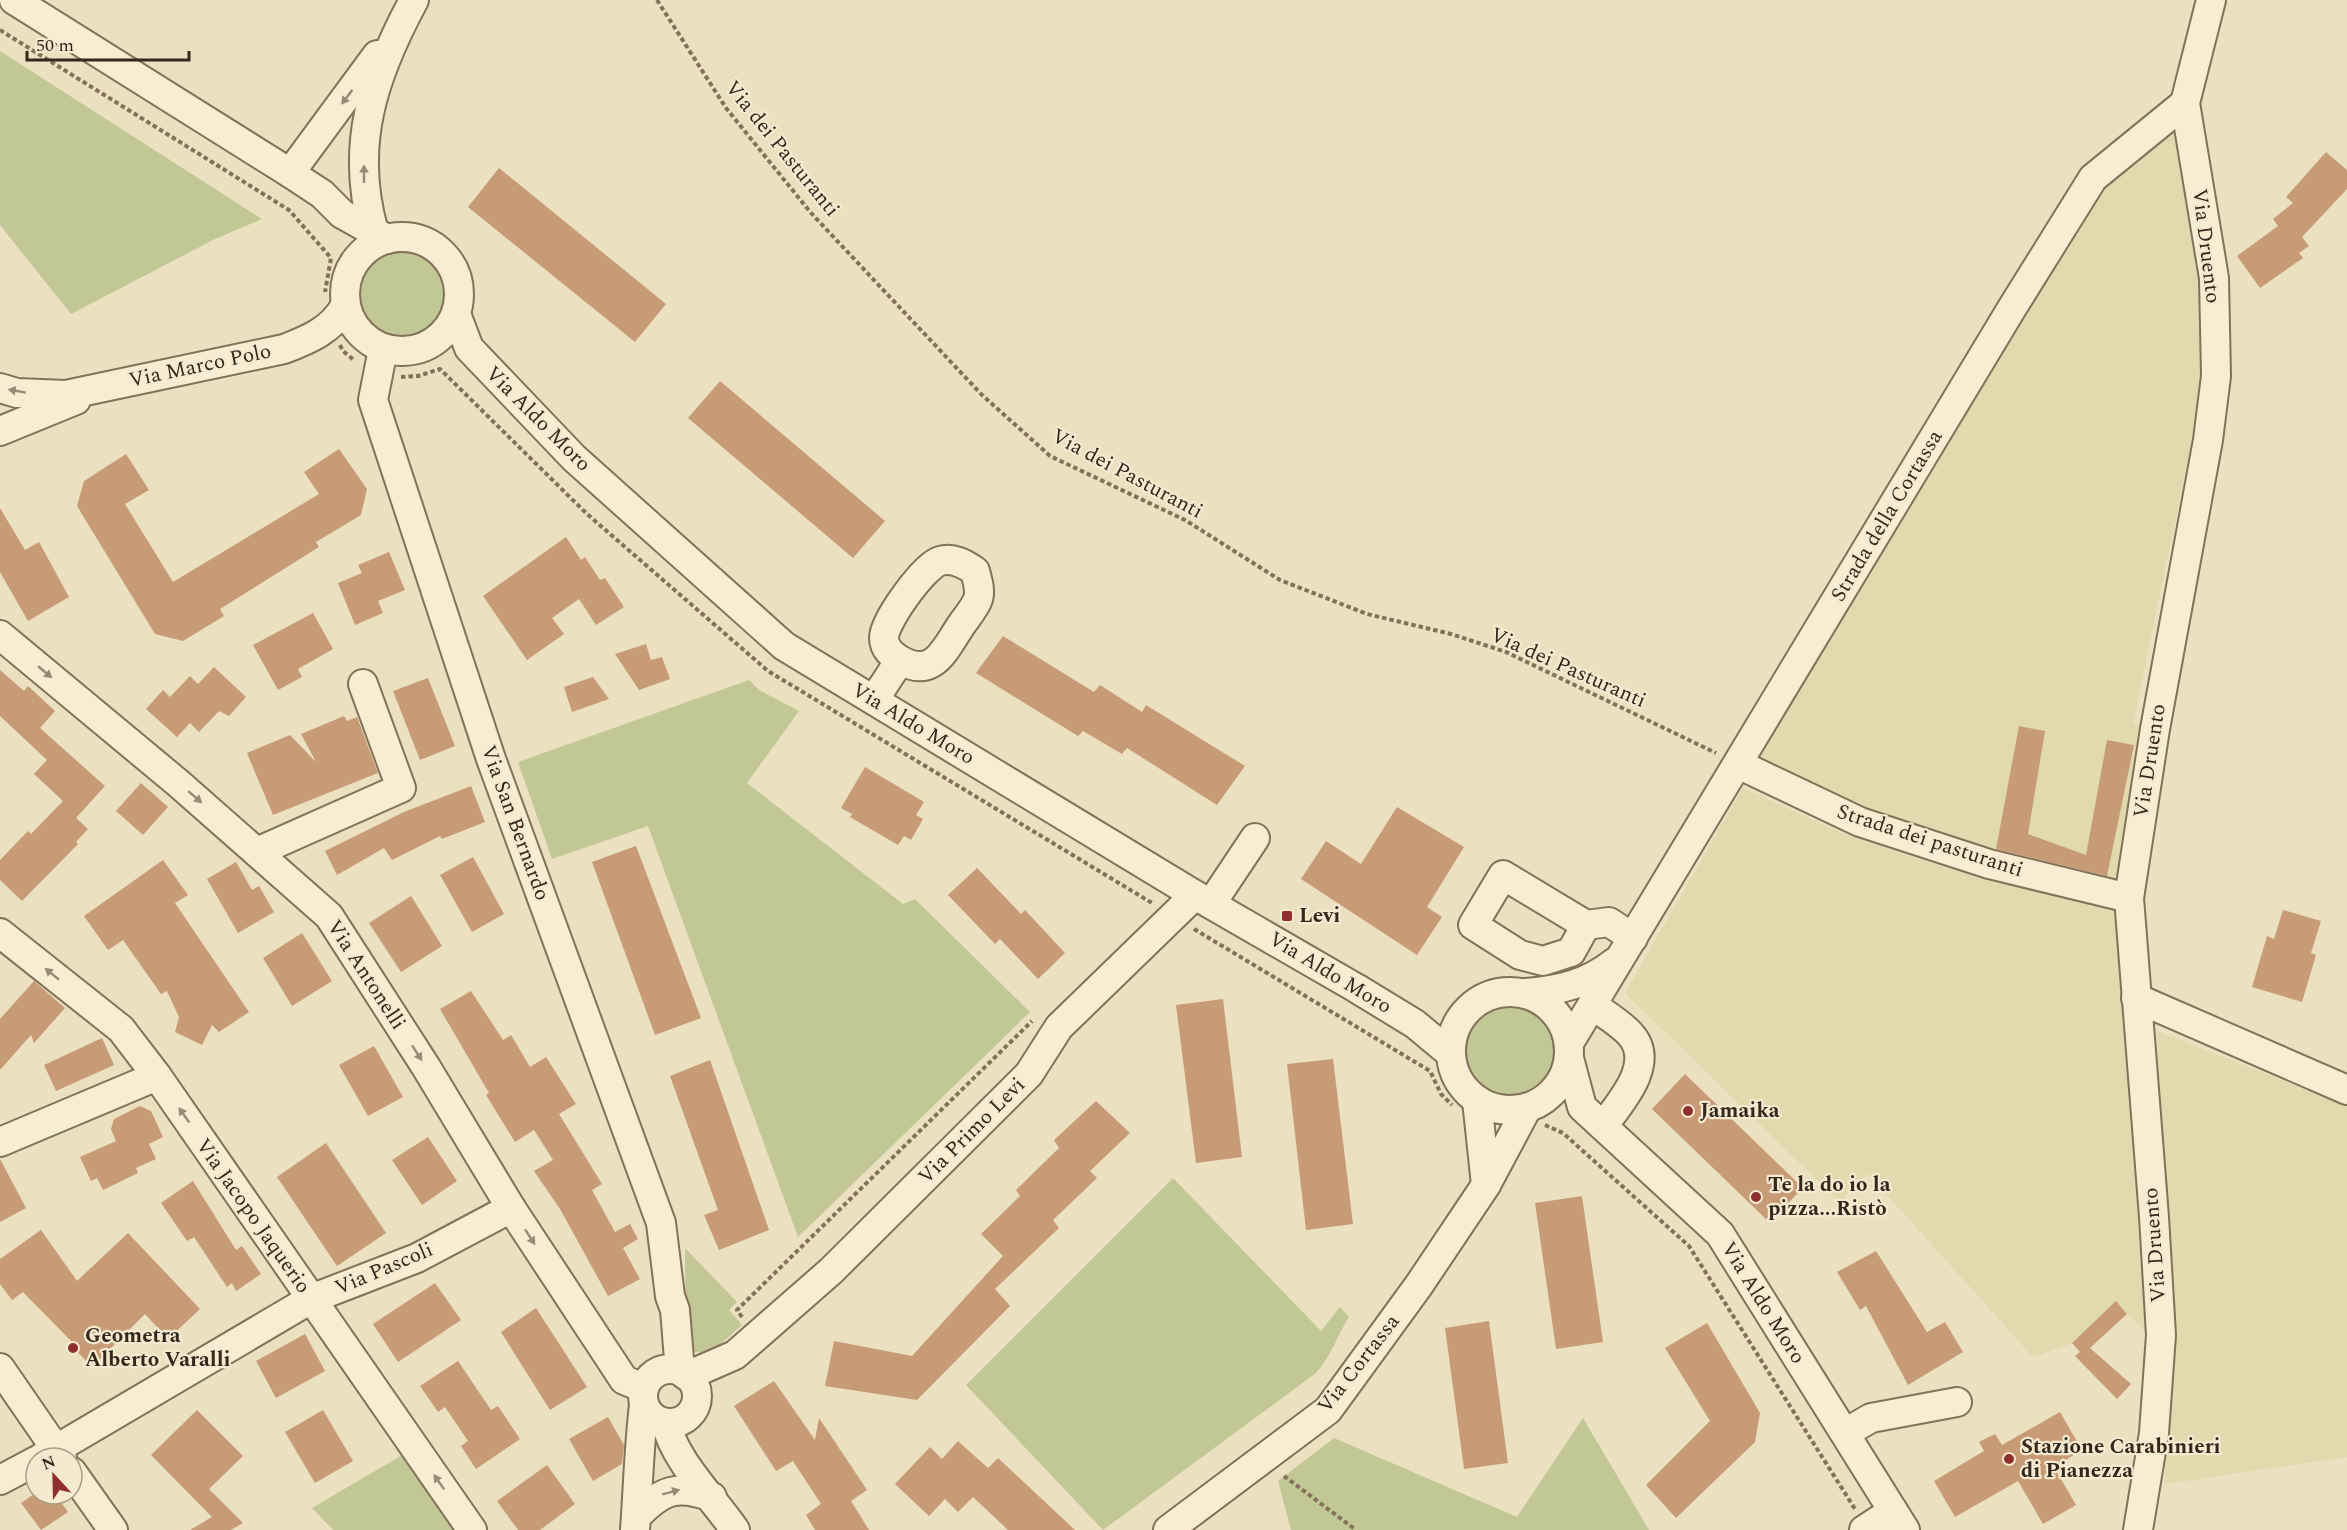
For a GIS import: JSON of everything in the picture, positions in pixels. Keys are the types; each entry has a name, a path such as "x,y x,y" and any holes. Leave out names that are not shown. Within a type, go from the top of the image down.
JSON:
{"street":[{"path":"14,0 290,173 322,194 342,214 380,235 422,240 438,249 450,262 457,278 459,296 456,314 447,330 434,342 409,351 354,337 344,290 348,274 356,259 380,235"},
{"name":"Via Druento","path":"2138,1530 2154,1433 2160,1335 2154,1217 2129,898 2155,729 2208,440 2216,376 2214,278 2184,103 2211,0"},
{"path":"290,173 409,10"},
{"path":"380,235 364,185 364,135 375,82 409,10"},
{"name":"Strada della Cortassa","path":"1569,1050 1592,1005 2006,318 2093,178 2184,103"},
{"path":"342,214 356,259"},
{"name":"Via Aldo Moro","path":"456,314 469,348 574,458 775,639 1203,899 1415,1024 1451,1054"},
{"name":"Via Marco Polo","path":"0,388 17,393 66,395 284,349 317,347 354,337"},
{"name":"Via San Bernardo","path":"354,337 491,759 661,1223 670,1296 675,1310 679,1359 696,1391 664,1405 659,1358 662,1314 670,1296"},
{"name":"Via Aldo Moro","path":"434,342 469,348"},
{"name":"Via Marco Polo","path":"0,431 116,384"},
{"name":"Via Antonelli","path":"0,635 178,783 329,916 426,1067 511,1208 624,1380 664,1405"},
{"path":"874,700 900,660"},
{"path":"257,852 401,788 363,684"},
{"name":"Strada dei pasturanti","path":"1738,764 1860,822 1989,864 2129,898"},
{"name":"Via Primo Levi","path":"686,1375 735,1355 831,1271 1029,1074 1059,1027 1203,899 1255,838"},
{"path":"1586,925 1609,922 1628,948 1598,975 1576,986 1526,993 1506,991 1486,996 1469,1007 1457,1023 1451,1042 1455,1075 1464,1089 1477,1101 1492,1108 1528,1113 1593,1116 1629,1091 1637,1072 1639,1051 1632,1035 1592,1005"},
{"name":"Via Jacopo Jaquerio","path":"0,933 121,1029 157,1076 472,1530"},
{"path":"1526,993 1542,1000 1555,1011 1565,1026 1569,1050 1593,1116"},
{"path":"2136,999 2347,1090"},
{"name":"Via Aldo Moro","path":"1415,1024 1457,1023"},
{"path":"1528,1113 1559,1084 1569,1050"},
{"path":"0,1142 157,1076"},
{"path":"1477,1101 1486,1185"},
{"name":"Via Cortassa","path":"1168,1530 1328,1410 1419,1285 1486,1185 1528,1113"},
{"name":"Via Aldo Moro","path":"1593,1116 1720,1234 1899,1521"},
{"name":"Via Pascoli","path":"75,1446 311,1299 417,1258 511,1208"},
{"name":"Via Primo Levi","path":"664,1405 728,1369 735,1355"},
{"path":"0,1368 45,1446"},
{"path":"1845,1434 1871,1418 1957,1402"},
{"path":"664,1405 669,1435 688,1469 712,1497 735,1530"},
{"path":"637,1513 638,1457 664,1405"},
{"name":"Via Pascoli","path":"0,1480 24,1471"},
{"path":"637,1513 654,1498 672,1490 692,1490 712,1497"},
{"path":"84,1497 112,1530"},
{"path":"1865,1529 1899,1521"}],"path":[{"name":"Via dei Pasturanti","path":"657,0 726,108 812,213 981,394 1050,456 1185,520 1280,580 1367,614 1451,634 1506,652 1738,764"},
{"path":"0,30 289,210 332,258 324,289 354,337"},
{"path":"1147,908 1152,903"},
{"path":"758,1335 737,1310 1040,1012"},
{"path":"1528,1113 1563,1133 1689,1246 1865,1529"},
{"path":"1284,1476 1356,1530"}],"shaded area":[{"path":"2177,124 2204,275 2204,381 2133,724 2155,729 2129,898 1851,805 1758,758 2098,191"},
{"path":"1743,788 1846,835 1984,880 2118,907 2152,1339 2116,1302 2072,1343 2033,1357 1868,1174 1840,1202 1625,993"},
{"path":"2157,1031 2347,1106 2347,1457 2165,1484 2164,1434 2172,1401"}],"green space":[{"path":"0,51 262,219 213,240 71,314 0,225"},
{"path":"402,250 426,257 438,269 445,293 438,317 426,329 402,336 378,329 366,317 359,293 366,269 378,257"},
{"path":"749,680 759,690 799,711 747,783 903,904 915,899 1030,1012 798,1237 648,826 552,859 518,762"},
{"path":"1509,1006 1526,1010 1541,1019 1550,1034 1554,1051 1550,1068 1541,1083 1526,1092 1509,1096 1492,1092 1477,1083 1468,1068 1464,1051 1468,1034 1477,1019 1492,1010"},
{"path":"1173,1178 1321,1331 1340,1307 1349,1317 1326,1360 1316,1373 1103,1530 966,1385"},
{"path":"685,1248 737,1302 729,1310 742,1325 709,1354 690,1351 686,1346"},
{"path":"1583,1418 1649,1530 1291,1530 1278,1481 1334,1438 1517,1517"},
{"path":"404,1454 456,1530 333,1530 312,1508"}],"building":[{"path":"2326,152 2347,170 2347,189 2302,237 2309,246 2299,253 2303,258 2260,288 2237,256 2278,226 2273,219 2293,203 2286,197"},
{"path":"499,168 666,304 635,342 468,207"},
{"path":"720,381 885,521 853,558 688,418"},
{"path":"339,449 367,489 361,515 316,542 319,547 220,609 224,616 183,641 155,634 77,506 84,481 126,454 149,490 125,504 173,582 319,494 304,472"},
{"path":"0,508 25,550 39,542 69,597 28,621 0,572"},
{"path":"566,537 581,560 585,557 600,580 605,578 624,607 596,625 579,599 552,618 564,634 527,660 483,596"},
{"path":"389,552 405,590 378,601 383,613 355,625 338,583 362,573 358,565"},
{"path":"313,613 333,649 298,669 302,677 278,690 253,645"},
{"path":"1003,636 1094,692 1100,685 1142,712 1146,705 1245,766 1217,805 1127,748 1122,754 1083,731 1078,736 976,673"},
{"path":"646,644 651,660 662,657 670,679 639,690 615,654"},
{"path":"214,667 246,697 229,716 219,711 199,732 190,723 177,737 146,709 163,690 170,697 190,676 198,684"},
{"path":"0,670 24,691 28,686 55,711 40,728 105,786 76,818 88,829 76,842 78,844 22,901 0,880 0,860 28,831 31,834 63,801 34,774 47,760 0,716"},
{"path":"593,677 609,699 572,712 564,687"},
{"path":"428,678 455,746 420,760 393,691"},
{"path":"344,716 347,721 357,717 378,773 273,815 247,753 290,735 316,762 301,734"},
{"path":"2019,726 2045,731 2028,834 2086,855 2107,740 2134,745 2107,876 1996,849"},
{"path":"865,767 924,802 916,815 923,819 911,840 904,836 898,845 850,817 852,814 841,808"},
{"path":"141,783 168,807 143,835 116,811"},
{"path":"471,786 485,822 442,839 440,836 392,860 384,848 337,875 325,851 404,812"},
{"path":"1397,807 1464,847 1427,907 1442,917 1417,955 1301,879 1326,841 1361,864"},
{"path":"636,846 701,1018 655,1035 592,862"},
{"path":"473,857 504,914 472,932 440,875"},
{"path":"163,860 188,895 175,903 249,1012 219,1032 212,1025 202,1045 175,1032 179,1017 167,991 161,994 123,940 108,950 84,916"},
{"path":"236,862 252,890 259,886 274,912 238,933 207,879"},
{"path":"977,868 1021,914 1025,910 1065,953 1038,979 1000,939 995,944 948,895"},
{"path":"411,896 442,946 401,972 369,923"},
{"path":"2283,910 2321,921 2311,953 2316,955 2302,1002 2252,987 2267,936 2274,939"},
{"path":"302,933 332,981 292,1006 263,958"},
{"path":"34,981 65,1008 34,1043 31,1035 0,1070 0,1019"},
{"path":"471,991 503,1040 511,1035 530,1067 546,1057 576,1104 559,1114 602,1184 592,1190 615,1232 630,1224 638,1239 623,1248 640,1279 608,1296 560,1209 534,1171 553,1160 534,1130 515,1142 486,1095 489,1093 440,1009"},
{"path":"1223,999 1242,1157 1196,1163 1176,1005"},
{"path":"102,1038 114,1065 56,1091 44,1065"},
{"path":"374,1046 403,1097 368,1116 339,1065"},
{"path":"1333,1059 1353,1224 1306,1230 1287,1064"},
{"path":"710,1060 769,1230 719,1250 704,1215 718,1210 670,1076"},
{"path":"1685,1074 1803,1188 1769,1222 1652,1109"},
{"path":"1096,1101 1130,1133 1090,1171 1097,1178 1053,1220 1059,1228 995,1289 1010,1306 917,1400 825,1386 834,1341 912,1356 1003,1256 981,1234 1020,1196 1016,1190 1059,1148 1054,1140"},
{"path":"140,1106 151,1111 163,1137 149,1144 156,1159 136,1168 138,1173 103,1190 97,1178 91,1181 80,1157 116,1141 111,1129 114,1119"},
{"path":"428,1137 457,1181 422,1205 392,1160"},
{"path":"326,1143 386,1233 337,1266 277,1177"},
{"path":"0,1159 26,1208 0,1222"},
{"path":"193,1181 236,1250 242,1246 261,1274 236,1291 232,1283 227,1287 194,1237 187,1241 161,1203"},
{"path":"1582,1196 1603,1342 1556,1349 1535,1203"},
{"path":"41,1230 77,1281 128,1233 200,1309 168,1339 145,1314 92,1367 70,1344 72,1342 23,1292 12,1300 0,1284 0,1259"},
{"path":"1876,1251 1927,1332 1945,1322 1963,1352 1908,1385 1866,1306 1860,1310 1837,1272"},
{"path":"435,1283 461,1320 398,1362 373,1324"},
{"path":"2116,1301 2127,1314 2090,1348 2131,1384 2117,1399 2075,1356 2080,1352 2072,1343"},
{"path":"536,1308 587,1387 550,1410 501,1332"},
{"path":"1489,1321 1508,1463 1464,1469 1445,1328"},
{"path":"1707,1323 1760,1413 1755,1442 1676,1518 1646,1485 1710,1421 1665,1348"},
{"path":"305,1334 325,1371 276,1398 256,1361"},
{"path":"458,1361 491,1410 498,1406 520,1439 476,1469 461,1446 468,1441 445,1407 438,1412 420,1386"},
{"path":"774,1381 815,1440 819,1418 867,1490 851,1501 869,1530 815,1530 806,1515 821,1504 793,1461 776,1471 734,1406"},
{"path":"197,1410 243,1456 209,1489 243,1523 231,1530 190,1530 212,1517 151,1455"},
{"path":"323,1410 353,1461 315,1483 285,1432"},
{"path":"2060,1412 2082,1450 2054,1467 2076,1505 2043,1524 2018,1481 1955,1517 1934,1481 1984,1451 1979,1442 1995,1434 2002,1445"},
{"path":"608,1417 624,1445 622,1464 593,1481 569,1439"},
{"path":"958,1441 988,1468 998,1458 1075,1530 1008,1530 973,1497 958,1512 945,1499 929,1516 895,1484 930,1447 942,1459"},
{"path":"547,1465 575,1504 540,1530 518,1530 497,1501"},
{"path":"24,1501 24,1506 64,1506 68,1512 41,1530 21,1503"}],"place":[{"name":"Levi","path":"1287,916"},
{"name":"Jamaika","path":"1688,1111"},
{"name":"Te la do io la pizza...Ristò","path":"1756,1197"},
{"name":"Geometra Alberto Varalli","path":"73,1348"},
{"name":"Stazione Carabinieri di Pianezza","path":"2009,1459"}]}
